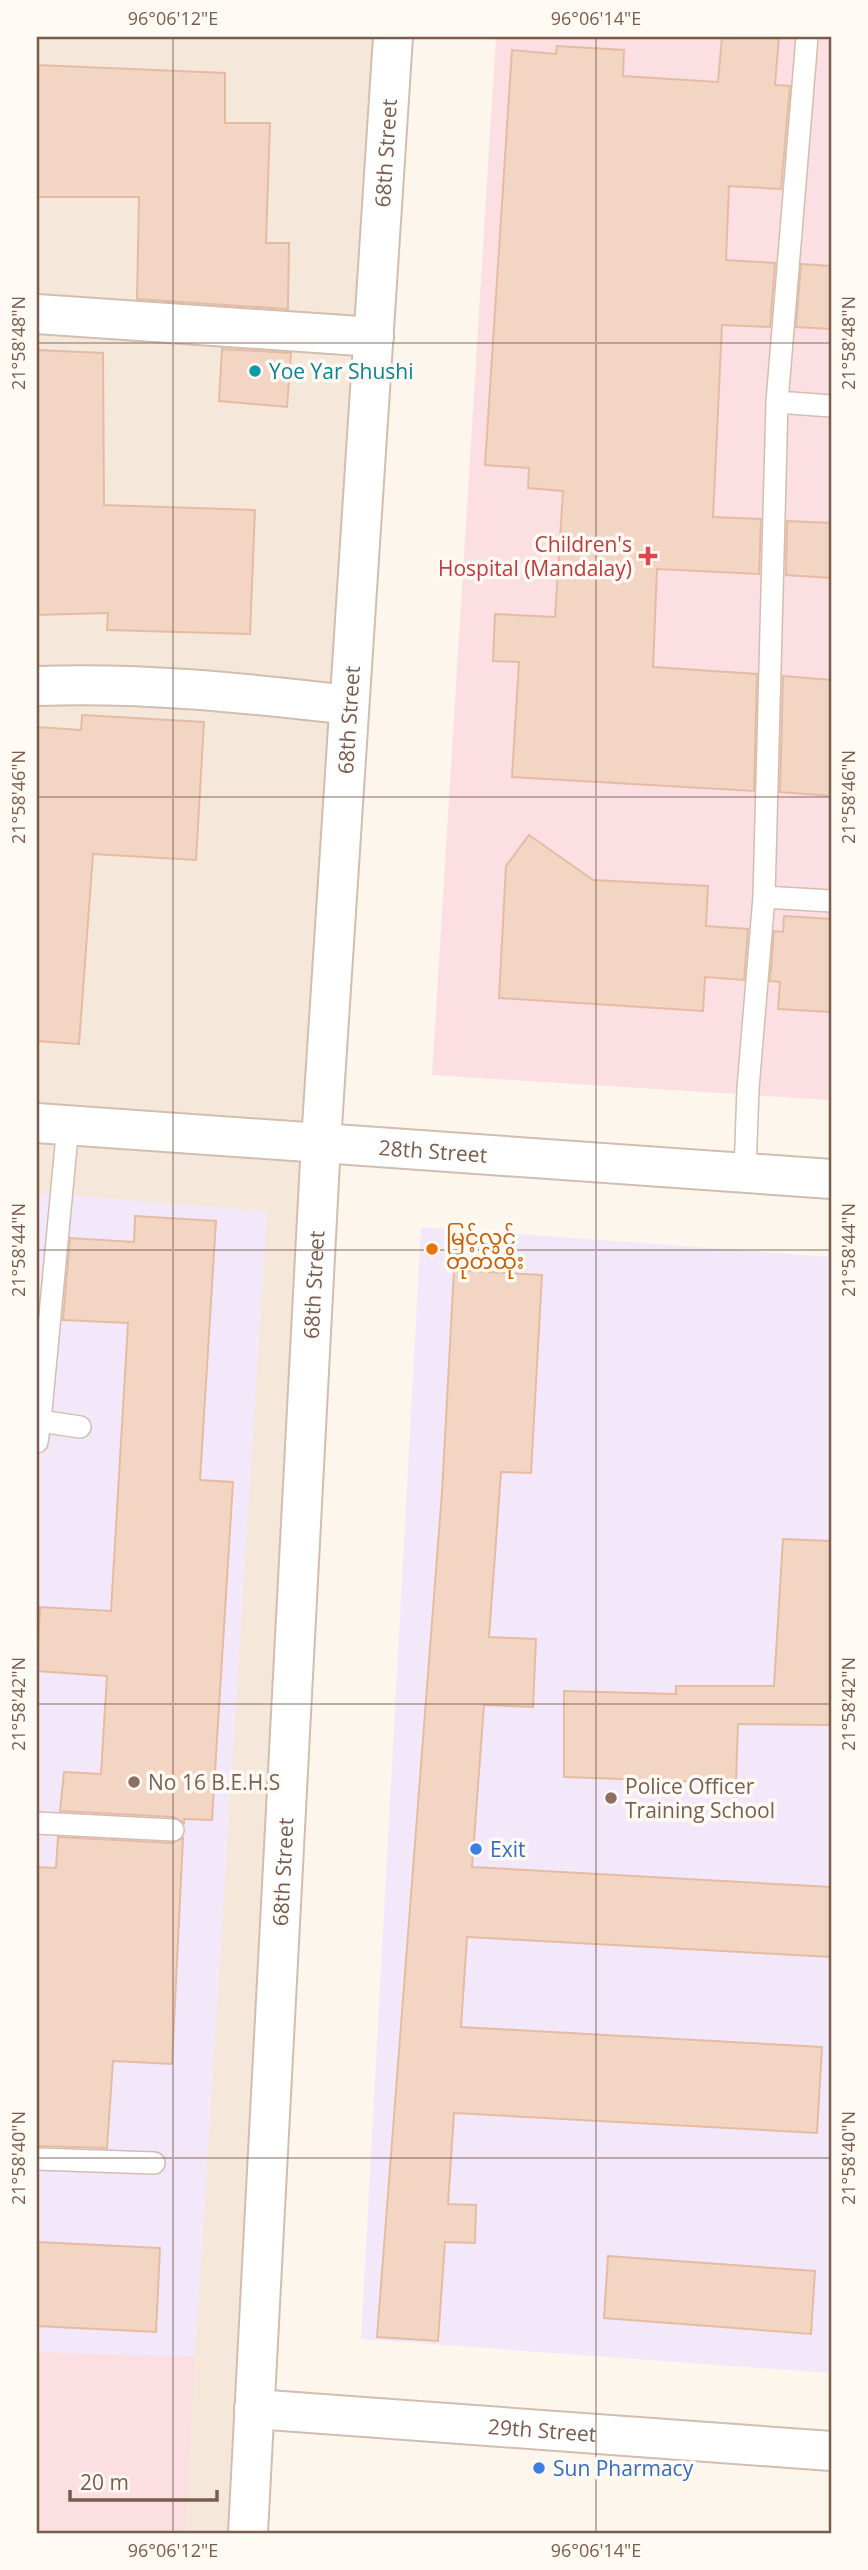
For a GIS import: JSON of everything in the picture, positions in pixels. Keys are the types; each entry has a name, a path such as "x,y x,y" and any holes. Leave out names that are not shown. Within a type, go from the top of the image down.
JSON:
{"street":[{"name":"68th Street","path":"248,2533 321,1142 393,37"},
{"path":"37,314 374,337"},
{"path":"37,686 85,684 208,689 349,705"},
{"name":"28th Street","path":"52,1124 831,1179"},
{"name":"29th Street","path":"254,2409 831,2451"}],"lane":[{"path":"745,1173 748,1088 764,897 777,402 807,37"},
{"path":"777,402 831,406"},
{"path":"764,897 831,901"},
{"path":"52,1124 38,1432 80,1427"},
{"path":"37,1824 173,1830"},
{"path":"37,2159 154,2163"}],"shaded area":[{"path":"37,37 384,37 231,2533 37,2533"},
{"name":"Children's Hospital (Mandalay)","path":"496,37 831,37 831,1100 432,1075"},
{"name":"No 16 B.E.H.S","path":"37,1193 267,1211 195,2357 37,2352"},
{"name":"Police Officer Training School","path":"421,1227 831,1257 831,2373 361,2339"},
{"path":"37,2352 195,2357 185,2533 37,2533"}],"building":[{"path":"722,37 779,37 775,85 790,86 781,189 729,186 726,260 775,263 770,327 722,325 713,517 761,519 759,574 657,569 653,667 757,674 754,791 512,777 519,662 493,661 495,614 555,617 563,491 528,488 529,468 485,465 512,50 556,54 557,46 624,50 623,76 718,82"},
{"path":"37,65 225,73 225,123 270,123 266,243 289,243 288,309 137,299 139,197 37,197"},
{"path":"801,264 831,266 831,329 796,327"},
{"name":"Yoe Yar Shushi","path":"222,349 291,353 287,407 219,401"},
{"path":"37,350 103,353 104,505 255,510 250,634 107,630 108,613 37,615"},
{"path":"787,521 831,523 831,578 786,575"},
{"path":"783,676 831,680 831,796 780,792"},
{"path":"82,715 204,722 196,860 93,854 79,1044 37,1041 37,727 81,730"},
{"path":"529,835 593,880 708,886 706,926 748,929 744,980 705,977 703,1011 499,998 506,866"},
{"path":"784,916 831,919 831,1012 778,1009 780,982 770,981 774,931 783,932"},
{"path":"135,1216 216,1221 200,1480 233,1482 212,1820 184,1819 184,1823 174,1817 60,1811 64,1772 101,1774 107,1676 37,1671 40,1607 111,1611 128,1323 63,1320 70,1238 134,1242"},
{"path":"454,1270 542,1275 531,1473 501,1472 489,1637 536,1639 533,1707 484,1705 472,1867 831,1887 831,1957 467,1937 461,2027 822,2047 817,2133 454,2113 448,2204 476,2205 475,2243 445,2242 438,2341 377,2337 442,1492"},
{"path":"783,1539 831,1541 831,1725 738,1724 736,1783 564,1777 564,1691 676,1694 676,1686 774,1686"},
{"path":"58,1837 172,1843 183,1838 172,2064 113,2061 107,2148 37,2146 37,1867 56,1868"},
{"path":"37,2242 160,2248 156,2332 37,2326"},
{"path":"608,2256 815,2271 811,2334 604,2318"}],"place":[{"name":"Yoe Yar Shushi","path":"255,371"},
{"name":"Children's Hospital (Mandalay)","path":"648,556"},
{"name":"မြင့်လွင် တုတ်ထိုး","path":"432,1249"},
{"name":"No 16 B.E.H.S","path":"134,1782"},
{"name":"Police Officer Training School","path":"611,1798"},
{"name":"Exit","path":"476,1849"},
{"name":"Sun Pharmacy","path":"539,2468"}]}
